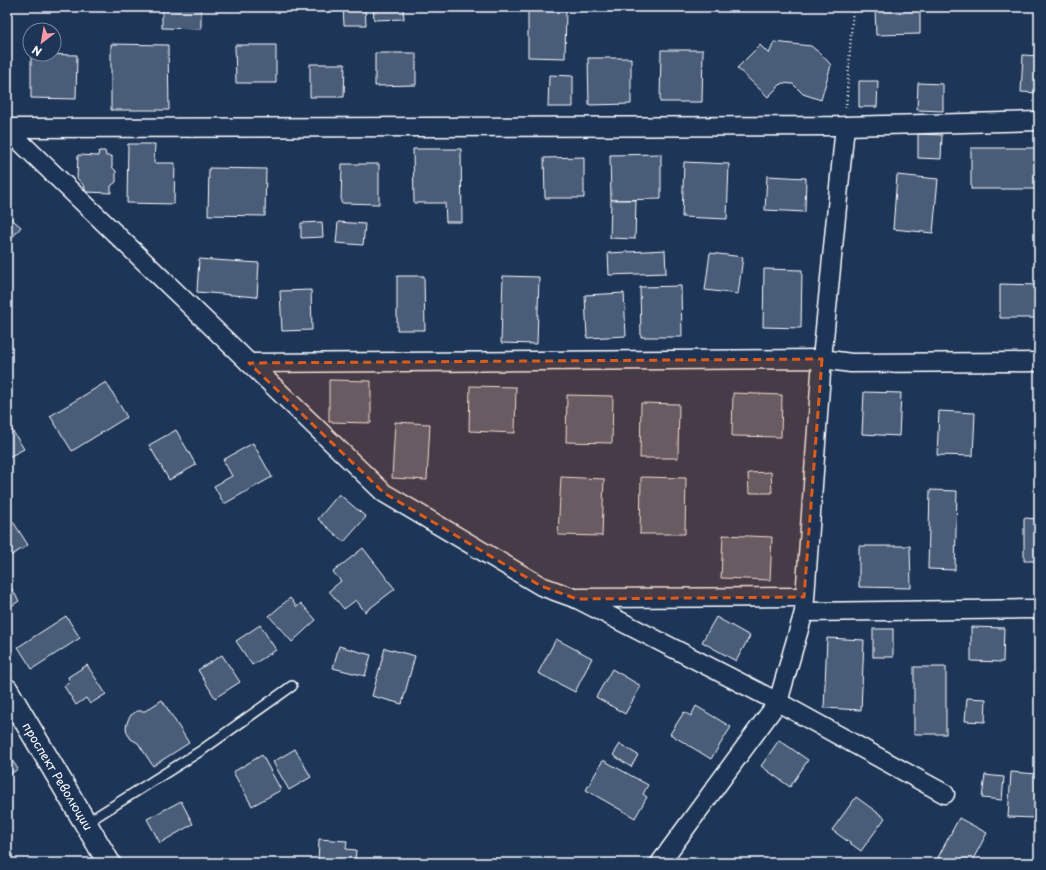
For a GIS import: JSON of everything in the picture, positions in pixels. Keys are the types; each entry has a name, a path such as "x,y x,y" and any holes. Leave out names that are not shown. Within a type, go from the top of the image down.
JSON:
{"street":[{"path":"7,128 845,126 1039,121"},
{"path":"660,863 778,702 804,604 822,359 845,126"},
{"path":"7,128 384,494 541,586 576,598 778,702 945,794"},
{"path":"249,363 822,359 851,363 1039,362"},
{"path":"576,598 1039,610"},
{"name":"проспект Революции","path":"7,690 109,863"}],"lane":[{"path":"86,823 202,750 292,686"}],"path":[{"path":"845,126 853,7"}],"highlighted area":[{"path":"822,359 804,597 577,599 541,586 384,493 249,363"}],"building":[{"path":"162,7 201,7 201,29 162,28"},
{"path":"343,7 365,7 366,25 344,25"},
{"path":"373,7 403,7 404,19 374,20"},
{"path":"875,7 920,7 920,34 876,35"},
{"path":"528,9 566,9 565,58 528,57"},
{"path":"774,42 811,46 831,65 821,100 803,94 793,84 782,83 768,97 737,68 760,45 769,54"},
{"path":"111,44 168,45 169,110 111,110"},
{"path":"235,45 276,45 276,83 236,83"},
{"path":"661,50 703,50 702,102 660,102"},
{"path":"375,53 416,53 416,85 375,86"},
{"path":"62,55 77,55 76,99 31,98 31,62 62,62"},
{"path":"1023,55 1039,56 1039,93 1021,92"},
{"path":"588,58 631,58 631,104 589,105"},
{"path":"310,64 345,64 344,97 310,97"},
{"path":"549,75 573,76 573,107 548,107"},
{"path":"859,81 878,81 877,107 859,107"},
{"path":"918,83 943,84 943,111 917,110"},
{"path":"918,134 942,135 941,159 918,158"},
{"path":"128,144 155,144 154,163 175,163 174,204 127,203"},
{"path":"971,148 1039,148 1039,189 971,189"},
{"path":"413,149 461,149 462,222 446,222 445,203 414,203"},
{"path":"99,151 105,151 106,156 112,156 112,167 116,171 116,182 111,186 111,193 85,192 85,187 77,178 78,155 98,156"},
{"path":"661,154 661,199 611,200 610,155"},
{"path":"584,157 584,198 545,198 544,158"},
{"path":"684,162 729,164 727,219 682,217"},
{"path":"342,164 379,164 379,204 341,203"},
{"path":"209,168 266,169 265,216 208,215"},
{"path":"897,175 938,179 933,233 893,229"},
{"path":"767,176 806,178 805,212 765,210"},
{"path":"611,200 636,200 635,239 610,238"},
{"path":"7,215 21,227 7,244"},
{"path":"322,222 323,237 301,238 301,223"},
{"path":"338,222 365,224 363,245 336,243"},
{"path":"665,250 666,273 609,275 608,253"},
{"path":"710,253 743,257 738,294 705,290"},
{"path":"199,259 259,263 257,297 197,292"},
{"path":"764,269 802,270 801,328 763,327"},
{"path":"397,276 424,276 425,330 397,330"},
{"path":"503,276 539,277 537,344 501,343"},
{"path":"1000,284 1039,285 1039,318 1000,318"},
{"path":"681,286 682,337 641,337 640,287"},
{"path":"311,290 312,330 282,331 280,291"},
{"path":"624,293 626,336 587,338 585,295"},
{"path":"329,380 371,381 371,423 329,422"},
{"path":"106,382 127,417 72,451 50,416"},
{"path":"470,386 516,387 515,433 469,431"},
{"path":"864,392 901,393 899,436 862,434"},
{"path":"733,393 782,395 781,437 732,436"},
{"path":"567,395 613,396 612,443 566,442"},
{"path":"641,403 679,404 678,458 640,458"},
{"path":"939,411 975,413 973,456 937,455"},
{"path":"7,422 24,449 7,458"},
{"path":"395,422 430,424 427,480 392,478"},
{"path":"176,430 196,465 169,480 149,445"},
{"path":"253,443 272,477 224,504 214,486 232,476 223,460"},
{"path":"771,472 772,493 749,493 748,473"},
{"path":"561,477 604,479 602,536 558,535"},
{"path":"641,477 686,478 685,534 640,534"},
{"path":"930,490 957,491 955,570 928,569"},
{"path":"339,494 366,517 344,542 318,519"},
{"path":"1024,518 1039,519 1039,561 1024,561"},
{"path":"12,520 28,545 7,558 7,523"},
{"path":"723,535 772,537 770,580 721,578"},
{"path":"859,546 910,546 911,588 859,587"},
{"path":"363,548 395,589 365,612 356,600 344,609 329,591 341,581 333,572"},
{"path":"9,584 19,601 7,609 7,586"},
{"path":"290,598 297,607 301,603 316,620 292,642 269,616"},
{"path":"66,616 80,638 32,669 18,647"},
{"path":"716,617 750,636 736,661 702,642"},
{"path":"260,625 276,650 252,665 236,641"},
{"path":"971,627 1004,628 1003,662 971,661"},
{"path":"873,629 893,629 893,657 873,657"},
{"path":"827,638 864,640 861,710 824,708"},
{"path":"556,639 592,658 575,692 538,673"},
{"path":"339,646 371,655 365,676 333,668"},
{"path":"385,648 415,656 402,704 372,696"},
{"path":"222,655 240,682 215,698 198,670"},
{"path":"87,665 106,694 90,704 86,698 76,705 64,686 70,682 68,677"},
{"path":"914,667 946,667 946,734 914,734"},
{"path":"612,669 641,686 625,714 596,697"},
{"path":"967,698 986,699 985,722 965,721"},
{"path":"162,700 189,743 153,766 138,743 131,739 127,733 126,727 131,715 137,711 145,711"},
{"path":"696,706 731,727 711,759 670,734 684,712 691,716"},
{"path":"779,740 808,760 790,787 761,766"},
{"path":"620,744 638,755 631,767 613,755"},
{"path":"295,749 311,777 289,790 273,762"},
{"path":"7,753 18,769 7,776"},
{"path":"262,755 281,790 252,806 233,772"},
{"path":"603,760 648,785 643,794 647,797 635,818 586,790"},
{"path":"1011,772 1038,774 1036,818 1008,817"},
{"path":"985,775 1004,777 1002,800 982,798"},
{"path":"856,797 885,818 861,851 832,830"},
{"path":"181,801 193,824 160,843 147,819"},
{"path":"959,818 987,833 971,863 935,863"},
{"path":"319,839 347,841 346,849 356,850 355,863 318,863"}]}
